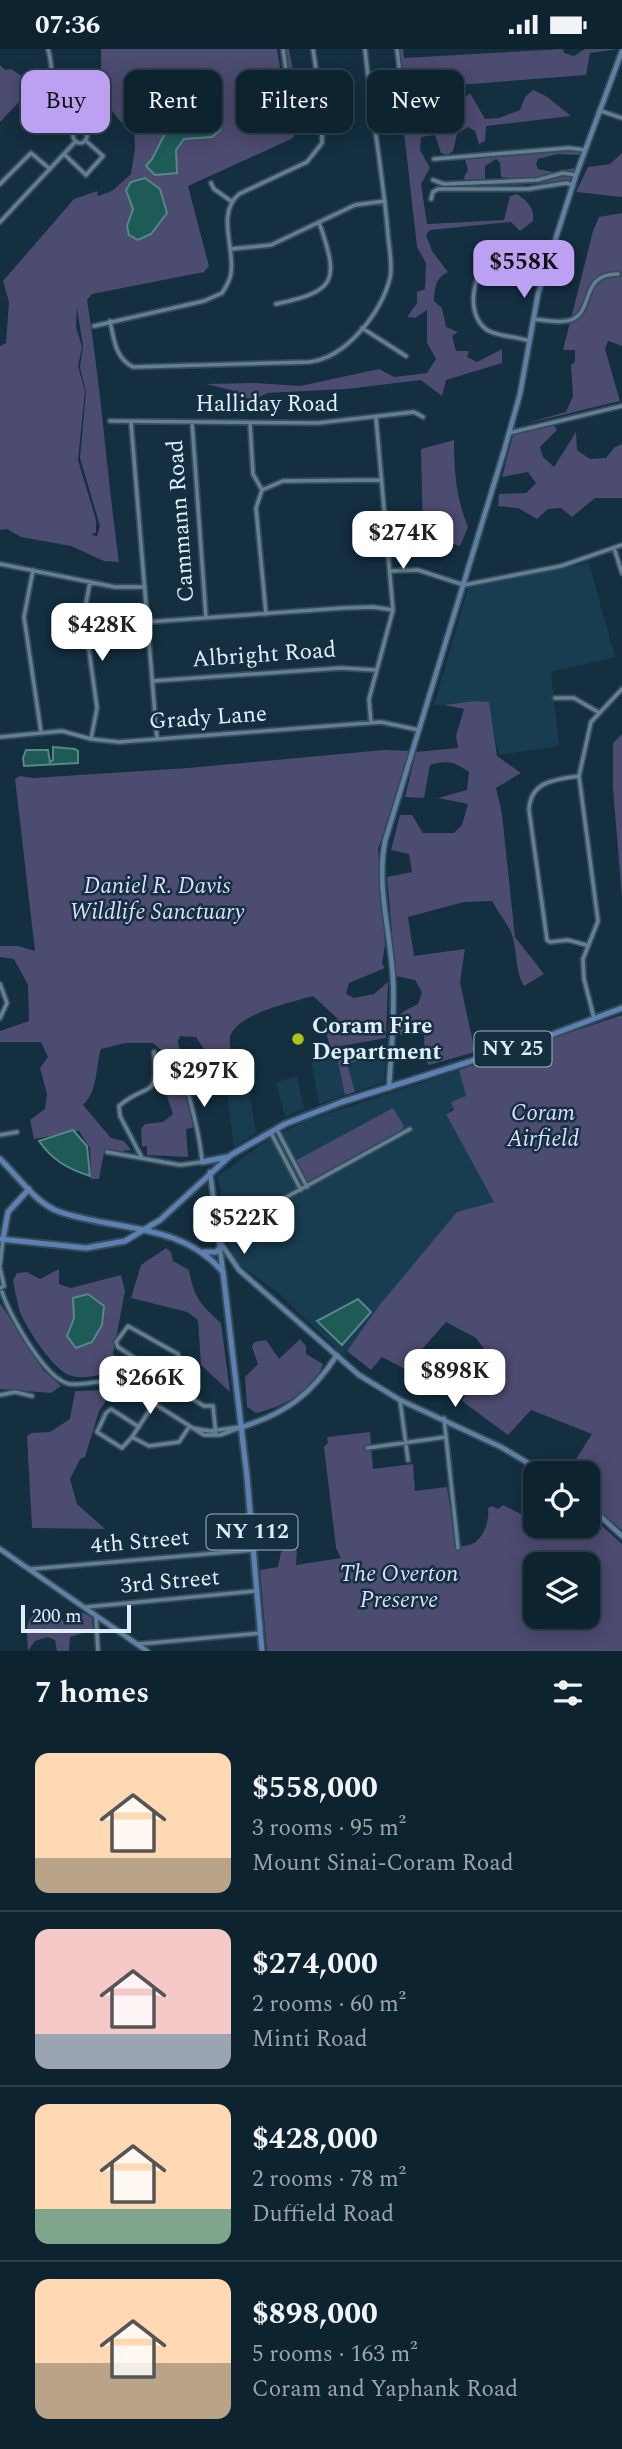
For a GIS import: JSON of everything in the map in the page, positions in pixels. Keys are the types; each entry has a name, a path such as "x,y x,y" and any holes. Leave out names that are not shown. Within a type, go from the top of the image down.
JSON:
{"main road":[{"path":"389,1089 393,983 383,895 382,857 520,394 533,319 547,265 576,175 622,51"},
{"name":"NY 25","path":"1,1239 86,1248 125,1241 148,1229 230,1156 276,1128 324,1108 389,1089 594,1020 622,1008"},
{"path":"202,1162 230,1156"},
{"path":"0,1159 29,1189 58,1212 148,1229 201,1251 216,1252 220,1245"},
{"path":"210,1172 223,1272"},
{"path":"1,1239 8,1212 29,1189"},
{"path":"220,1245 253,1283 359,1375 400,1400 444,1418 525,1461"},
{"path":"201,1251 223,1272"},
{"name":"NY 112","path":"223,1272 242,1427 262,1651"},
{"path":"242,1427 290,1407 310,1390 337,1355"},
{"path":"600,1517 622,1536"},
{"path":"0,1549 147,1651"}],"street":[{"path":"48,49 50,70"},
{"path":"283,49 286,70"},
{"path":"94,326 215,297 222,293 230,281 232,270 228,213 231,201 239,194 307,162 323,143 322,110 313,49"},
{"path":"365,49 368,70"},
{"path":"397,49 400,70"},
{"path":"601,111 622,118"},
{"path":"75,133 76,141"},
{"path":"64,154 86,175 103,156 85,140 84,133"},
{"path":"110,321 116,349 123,362 144,368 324,360 337,353 362,328 382,299 391,275 375,133"},
{"path":"0,222 76,141 85,140"},
{"path":"435,159 569,148 586,151"},
{"path":"0,184 31,153 50,169"},
{"path":"433,180 452,184 537,180 563,173 576,175"},
{"path":"211,183 231,201"},
{"path":"431,199 433,192 438,190 573,185"},
{"path":"230,249 271,245 355,205 384,201"},
{"path":"276,304 315,294 326,284 330,256 318,222"},
{"path":"529,341 494,333 485,328 478,319 473,294 488,263 500,255 518,255 547,265"},
{"path":"533,319 567,321 575,318 580,314 589,289 599,278 618,274"},
{"path":"362,328 406,356"},
{"path":"509,433 622,406"},
{"name":"Halliday Road","path":"110,421 329,422 414,412 423,417"},
{"path":"371,723 369,699 393,610 376,418"},
{"path":"131,422 157,739"},
{"name":"Cammann Road","path":"192,422 206,618"},
{"path":"250,423 253,474 262,490 256,508 266,614"},
{"path":"262,490 283,481 382,480"},
{"path":"391,571 418,571 464,585 561,566 622,545"},
{"path":"614,548 622,573"},
{"path":"0,564 115,587 145,587"},
{"path":"33,570 24,617 41,732"},
{"path":"90,582 84,614 97,708 91,739"},
{"path":"147,622 353,608 393,610"},
{"name":"Albright Road","path":"152,681 355,667 377,670"},
{"path":"594,1020 583,969 586,945 598,921 579,776 587,731 598,712 622,689"},
{"path":"555,698 574,698 598,712"},
{"name":"Grady Lane","path":"0,737 62,731 91,739 119,742 371,723 391,723 419,730"},
{"path":"579,776 554,779 540,786 531,798 529,810 547,940 575,940 586,945"},
{"path":"0,984 7,1003 0,1018"},
{"path":"142,1158 120,1116 119,1106 150,1090 156,1080 154,1052"},
{"path":"182,1057 188,1101 201,1137 202,1162 210,1172"},
{"path":"276,1128 307,1187"},
{"path":"220,1235 236,1234 254,1215 410,1129"},
{"path":"0,1135 17,1132"},
{"path":"270,1132 301,1190"},
{"path":"107,1152 180,1165 202,1162"},
{"path":"1,1239 0,1266 4,1286 1,1291 19,1327 55,1378 72,1384 113,1380 190,1427 216,1432 242,1427"},
{"path":"139,1427 111,1409 106,1413 97,1432 122,1448 132,1437 139,1427 169,1381 181,1362 181,1356 128,1325 116,1342 118,1347 169,1381"},
{"path":"121,1383 138,1360"},
{"path":"0,1395 15,1392 32,1396"},
{"path":"188,1396 204,1406 213,1406 216,1432"},
{"path":"400,1400 408,1460"},
{"path":"444,1418 458,1548"},
{"path":"132,1437 149,1446 179,1442 190,1427"},
{"path":"366,1448 446,1437"},
{"name":"4th Street","path":"31,1569 253,1550"},
{"name":"3rd Street","path":"86,1607 257,1591"},
{"path":"96,1614 98,1651"},
{"path":"137,1644 261,1633"}],"shaded area":[{"path":"165,133 217,133 212,137 184,139 176,150 177,173 155,175 146,166"},
{"path":"145,178 160,189 167,213 151,234 138,240 129,235 127,226 133,209 126,190 131,182"},
{"path":"589,563 615,657 551,672 559,746 499,755 487,705 434,705 468,588"},
{"path":"53,747 75,749 78,751 78,763 24,766 26,750 48,750 50,762 53,760"},
{"path":"386,1047 384,1082 319,1104 311,1060 331,1054 332,1058"},
{"path":"459,1070 466,1096 446,1114 496,1203 378,1307 344,1356 276,1291 241,1266 234,1257 229,1244 218,1176 267,1140 306,1121"},
{"path":"297,1076 304,1108 285,1117 276,1082"},
{"path":"247,1077 256,1133 234,1147 225,1079"},
{"path":"73,1130 87,1146 90,1176 61,1163 39,1141"},
{"path":"88,1294 104,1306 102,1325 92,1342 76,1348 67,1336 74,1318 73,1298"},
{"path":"358,1299 371,1312 342,1345 317,1321"}],"green space":[{"path":"101,49 277,49 280,70 236,70 236,133 295,133 291,139 188,186 209,266 204,272 92,294 87,300 119,562 104,561 71,546 21,537 7,529 0,530 0,346 6,343 9,302 3,281 74,199 97,191 98,196 112,191 131,174 134,133 222,133 222,70 124,70 124,124 110,108 110,70 101,70","holes":["77,308 83,346 80,367 86,392 80,458 100,526 97,536 91,535 96,532 96,520 78,460 85,391 78,366 82,347 76,327"]},
{"path":"280,49 289,49 293,70 282,70"},
{"path":"400,49 403,49 404,58 563,49 564,53 574,56 585,49 619,49 590,53 586,75 464,84 464,70 403,70"},
{"path":"0,65 5,70 11,69 21,75 21,100 0,122"},
{"path":"533,90 546,96 571,116 486,126 485,141 479,144 475,131 468,127 464,130 464,101 470,93 485,119 499,118 520,110 525,97"},
{"path":"404,133 459,133 453,151 448,155 441,153 435,135 421,137 420,150 430,168 421,184 427,224 504,220 510,196 517,194 527,202 533,216 533,221 520,231 511,222 430,230 426,235 432,251 448,272 438,280 434,301 442,308 446,327 458,332 452,336 456,351 469,351 467,357 477,362 502,349 502,363 446,380 442,396 421,380 346,389 267,393 250,398 239,398 235,391 206,384 300,386 379,369 394,377 427,373 436,359 427,343 427,310 415,318 407,317 417,303 417,292 425,289 426,263 417,247"},
{"path":"558,149 581,150 580,155 558,154 538,159 538,169 553,172 575,168 571,181 511,185 521,179 501,177 500,163 496,159 485,166 485,179 465,180 464,177 468,170 465,159"},
{"path":"622,153 622,197 576,192 588,167 610,164"},
{"path":"622,213 622,346 608,341 605,349 620,401 520,425 566,412 573,396 571,365 575,362 575,350 563,350 593,231 599,217"},
{"path":"554,425 557,430 540,447 543,457 554,467 576,432 577,450 590,459 606,458 615,447 622,444 622,498 595,498 572,517 561,508 548,509 537,519 518,508 498,506 499,494 526,493 536,483 528,472 502,477 513,435"},
{"path":"454,440 457,484 468,527 460,546 423,534 421,449"},
{"path":"489,702 497,756 521,773 496,788 502,814 515,937 544,974 524,986 508,926 492,901 464,902 408,917 414,956 465,949 460,982 475,1052 429,1065 425,1060 424,1034 400,1035 400,1015 418,1004 422,992 415,980 396,976 387,877 412,872 409,854 391,850 400,815 412,815 423,833 454,833 462,825 468,804 438,798 467,790 469,772 459,766 446,762 430,765 424,798 405,797 416,752 458,748 456,736 464,709 444,705"},
{"path":"622,734 622,898 613,788 613,743"},
{"name":"Daniel R. Davis Wildlife Sanctuary","path":"384,750 411,751 378,849 385,945 382,964 385,968 349,983 346,994 354,998 374,994 388,982 386,1038 330,1048 324,1023 338,1019 313,996 279,1006 253,1016 234,1029 230,1037 232,1065 225,1073 227,1092 219,1094 217,1087 194,1096 190,1080 196,1074 209,1071 211,1060 196,1037 180,1036 178,1041 187,1102 195,1127 186,1129 188,1157 147,1155 147,1146 142,1147 141,1129 145,1124 163,1122 173,1114 165,1091 162,1051 153,1043 125,1043 101,1049 92,1092 83,1105 111,1138 124,1141 131,1150 104,1153 99,1179 91,1179 90,1148 79,1131 34,1139 30,1120 45,1109 47,1094 40,1068 48,1057 41,1042 0,1042 0,1031 29,1021 28,985 14,959 0,957 0,946 18,946 35,951 15,779 20,776 33,778 188,768"},
{"name":"Coram Airfield","path":"622,1015 622,1530 600,1511 600,1461 575,1461 592,1434 531,1410 508,1435 462,1401 488,1354 476,1338 446,1322 405,1369 382,1357 371,1370 347,1351 378,1307 457,1212 494,1202 446,1114 454,1110 451,1102 466,1096 459,1070"},
{"path":"385,1047 385,1052 347,1064 355,1092 345,1095 337,1057"},
{"path":"393,1108 404,1126 401,1131 307,1182 295,1161"},
{"path":"166,1248 171,1252 173,1261 189,1270 199,1300 221,1323 230,1392 201,1365 198,1320 187,1312 131,1298 141,1265"},
{"path":"59,1269 59,1284 71,1288 121,1275 125,1291 113,1354 122,1368 89,1377 69,1375 48,1357 34,1338 20,1312 13,1280 17,1273 27,1272 40,1279"},
{"path":"0,1303 43,1370 61,1386 51,1393 0,1389"},
{"path":"300,1339 306,1346 306,1354 323,1364 313,1382 305,1390 276,1407 256,1413 247,1407 245,1377 258,1364 252,1347 254,1342 266,1340 279,1359"},
{"path":"114,1390 99,1411 85,1457 80,1459 70,1479 77,1504 105,1529 32,1528 27,1436 31,1433 50,1432 70,1419 75,1391"},
{"name":"The Overton Preserve","path":"370,1432 373,1469 413,1464 415,1491 447,1487 455,1542 462,1546 479,1539 486,1527 488,1508 492,1506 498,1509 503,1505 523,1515 523,1538 600,1538 600,1524 622,1544 622,1651 267,1651 260,1570 278,1567 281,1552 284,1550 297,1550 296,1565 341,1558 336,1548 324,1447 328,1443 327,1437"},
{"path":"50,1609 67,1624 79,1611 92,1617 93,1630 70,1637 69,1651 57,1651 55,1640 48,1637 35,1641 28,1651 27,1629 30,1618"}],"place":[{"name":"Coram Fire Department","path":"298,1039"}]}
